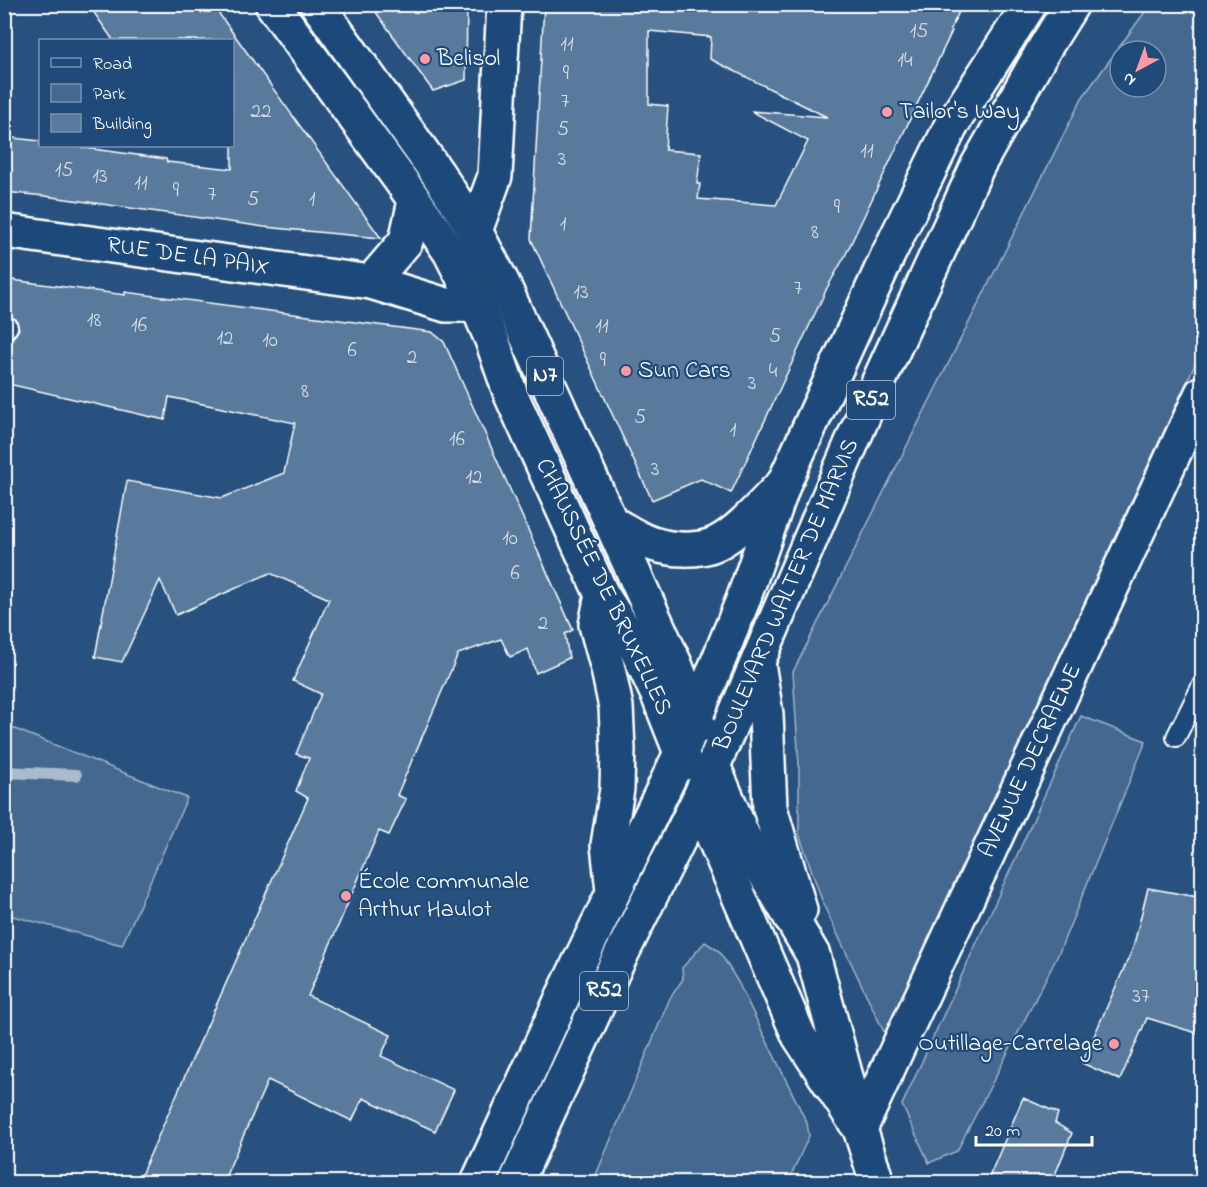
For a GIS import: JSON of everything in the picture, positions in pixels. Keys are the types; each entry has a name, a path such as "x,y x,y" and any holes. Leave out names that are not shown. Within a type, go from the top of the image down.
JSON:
{"main road":[{"name":"CHAUSSÉE DE BRUXELLES","path":"272,4 450,252 477,305 511,395 602,595 636,648 658,695 698,801 799,1036 860,1130"},
{"name":"CHAUSSÉE DE BRUXELLES","path":"317,4 438,174 475,231 503,284 675,664 714,768 743,836 813,955 860,1130 877,1182"},
{"path":"475,231 495,176 504,4"},
{"name":"BOULEVARD WALTER DE MARVIS","path":"681,753 743,600 784,483 888,255 952,124 1030,4"},
{"name":"BOULEVARD WALTER DE MARVIS","path":"714,768 868,405 978,165 1072,4"},
{"path":"371,282 406,241 415,201"},
{"name":"RUE DE LA PAIX","path":"4,231 371,282 446,305 477,305"},
{"name":"AVENUE DECRAENE","path":"860,1130 1201,399"},
{"path":"612,523 653,544 687,550 695,549 716,544 746,521 784,483"},
{"path":"602,595 596,625 609,669 616,707 618,750 617,789 608,845 613,891"},
{"path":"758,663 766,714 770,808 813,955"},
{"name":"R52","path":"478,1182 613,891 681,753"},
{"name":"R52","path":"516,1182 615,967 714,768"}],"lane":[{"path":"1176,737 1203,685"}],"green space":[{"path":"1150,5 1202,5 1202,349 885,1034 824,906 799,834 799,765 793,672 1082,98 1108,62 1108,99 1168,99 1168,39 1125,39"},
{"path":"1081,716 1146,741 1057,957 957,1151 929,1163 902,1105"},
{"path":"5,725 187,798 122,945 5,914"},
{"path":"705,942 719,951 738,982 807,1123 809,1136 788,1182 593,1182 670,998 683,979 682,968"}],"building":[{"path":"88,4 212,4 381,238 264,227 4,192 4,137 39,141 39,147 78,147 166,159 167,162 232,169 234,39 112,39"},
{"path":"370,4 467,4 466,80 433,91"},
{"path":"544,4 963,4 731,493 701,479 652,500 531,239","holes":["649,31 711,37 710,59 827,117 751,111 808,141 776,205 698,199 700,184 697,184 701,153 665,150 668,106 649,104"]},
{"path":"4,279 125,295 125,292 432,332 444,342 573,630 565,634 569,658 536,673 528,649 510,657 501,639 458,654 397,795 406,799 389,835 379,831 308,996 391,1035 381,1056 454,1090 435,1131 363,1098 352,1121 268,1080 223,1182 138,1182 308,798 296,791 309,758 296,754 321,694 293,681 329,599 270,573 176,615 160,580 122,662 95,657 127,481 222,498 284,473 295,423 169,397 165,420 4,383 4,338 12,338 19,329 16,319 4,315"},
{"path":"1148,888 1203,898 1203,1035 1147,1018 1120,1080 1082,1063 1133,948"},
{"path":"1023,1098 1058,1113 1055,1123 1072,1133 1052,1182 987,1182"}],"waterway":[{"path":"4,772 76,775"}],"place":[{"name":"Belisol","path":"425,59"},
{"name":"Tailor's Way","path":"887,112"},
{"name":"Sun Cars","path":"626,371"},
{"name":"École communale Arthur Haulot","path":"346,896"},
{"name":"Outillage-Carrelage","path":"1114,1044"}]}
